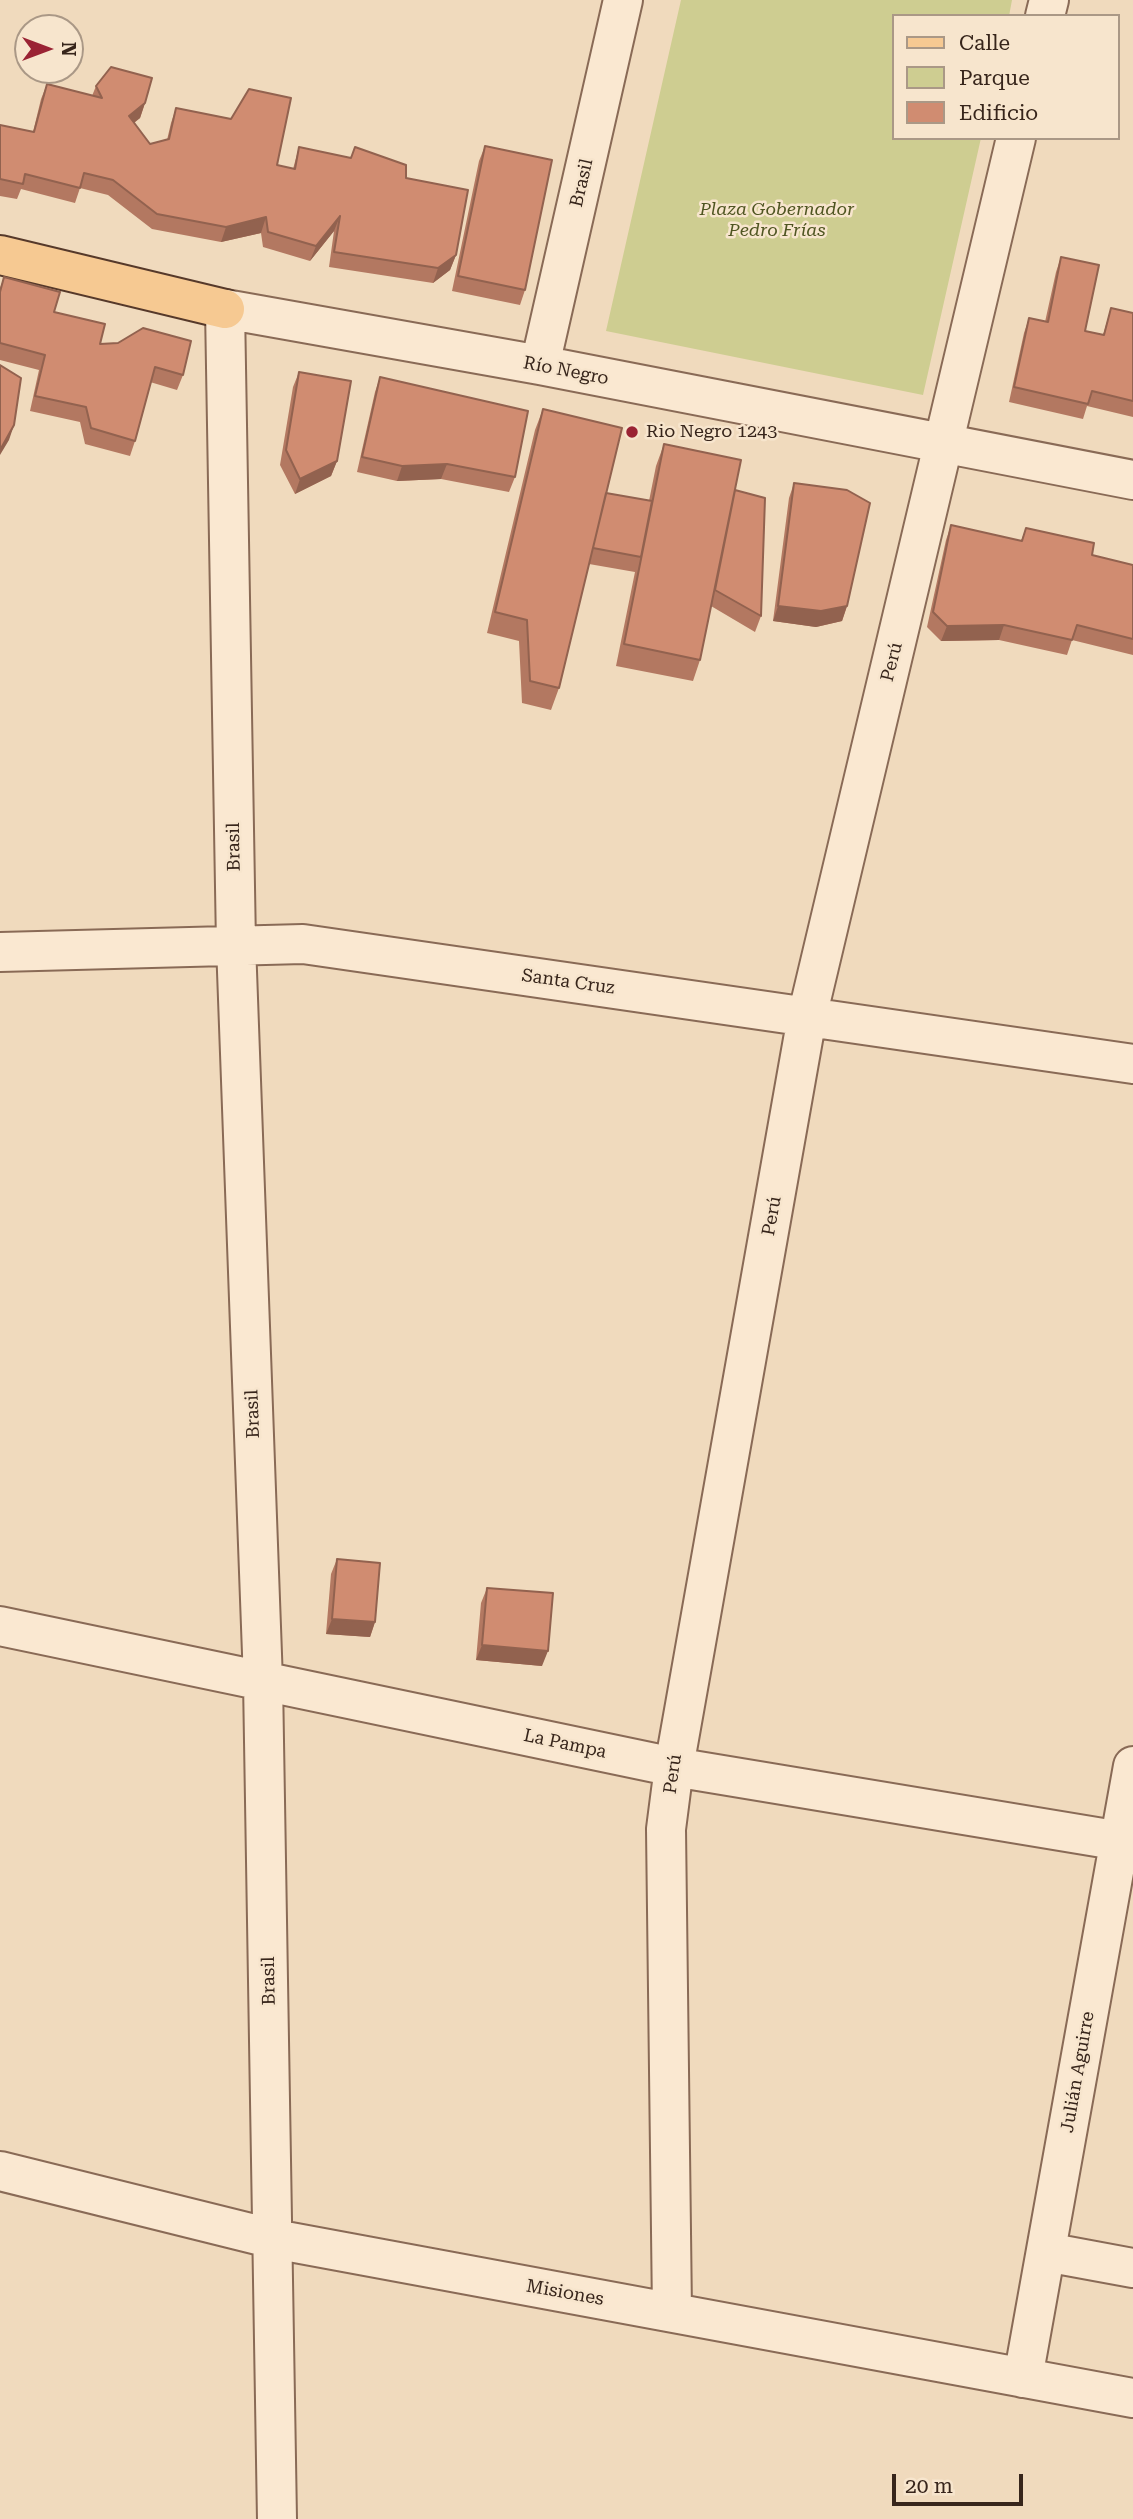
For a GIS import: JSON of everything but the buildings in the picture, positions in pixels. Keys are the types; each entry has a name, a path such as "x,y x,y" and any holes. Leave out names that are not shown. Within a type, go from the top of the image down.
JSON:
{"main road":[{"name":"Río Negro","path":"0,255 225,309"}],"street":[{"name":"Brasil","path":"540,365 623,0"},
{"name":"Perú","path":"671,2312 666,1829 674,1766 807,1017 1016,140"},
{"name":"Brasil","path":"225,309 236,944 263,1681 277,2519"},
{"name":"Río Negro","path":"225,309 540,365 1133,480"},
{"name":"Santa Cruz","path":"0,952 303,944 1133,1064"},
{"name":"La Pampa","path":"0,1626 674,1766 1126,1842"},
{"name":"Julián Aguirre","path":"1023,2378 1126,1842 1133,1766"},
{"name":"Misiones","path":"0,2171 274,2239 1133,2398"},
{"path":"1046,2252 1133,2267"}],"green space":[{"name":"Plaza Gobernador Pedro Frías","path":"681,0 1012,0 1009,14 892,14 892,140 981,140 923,395 606,331"}],"place":[{"name":"Rio Negro 1243","path":"632,432"}]}
